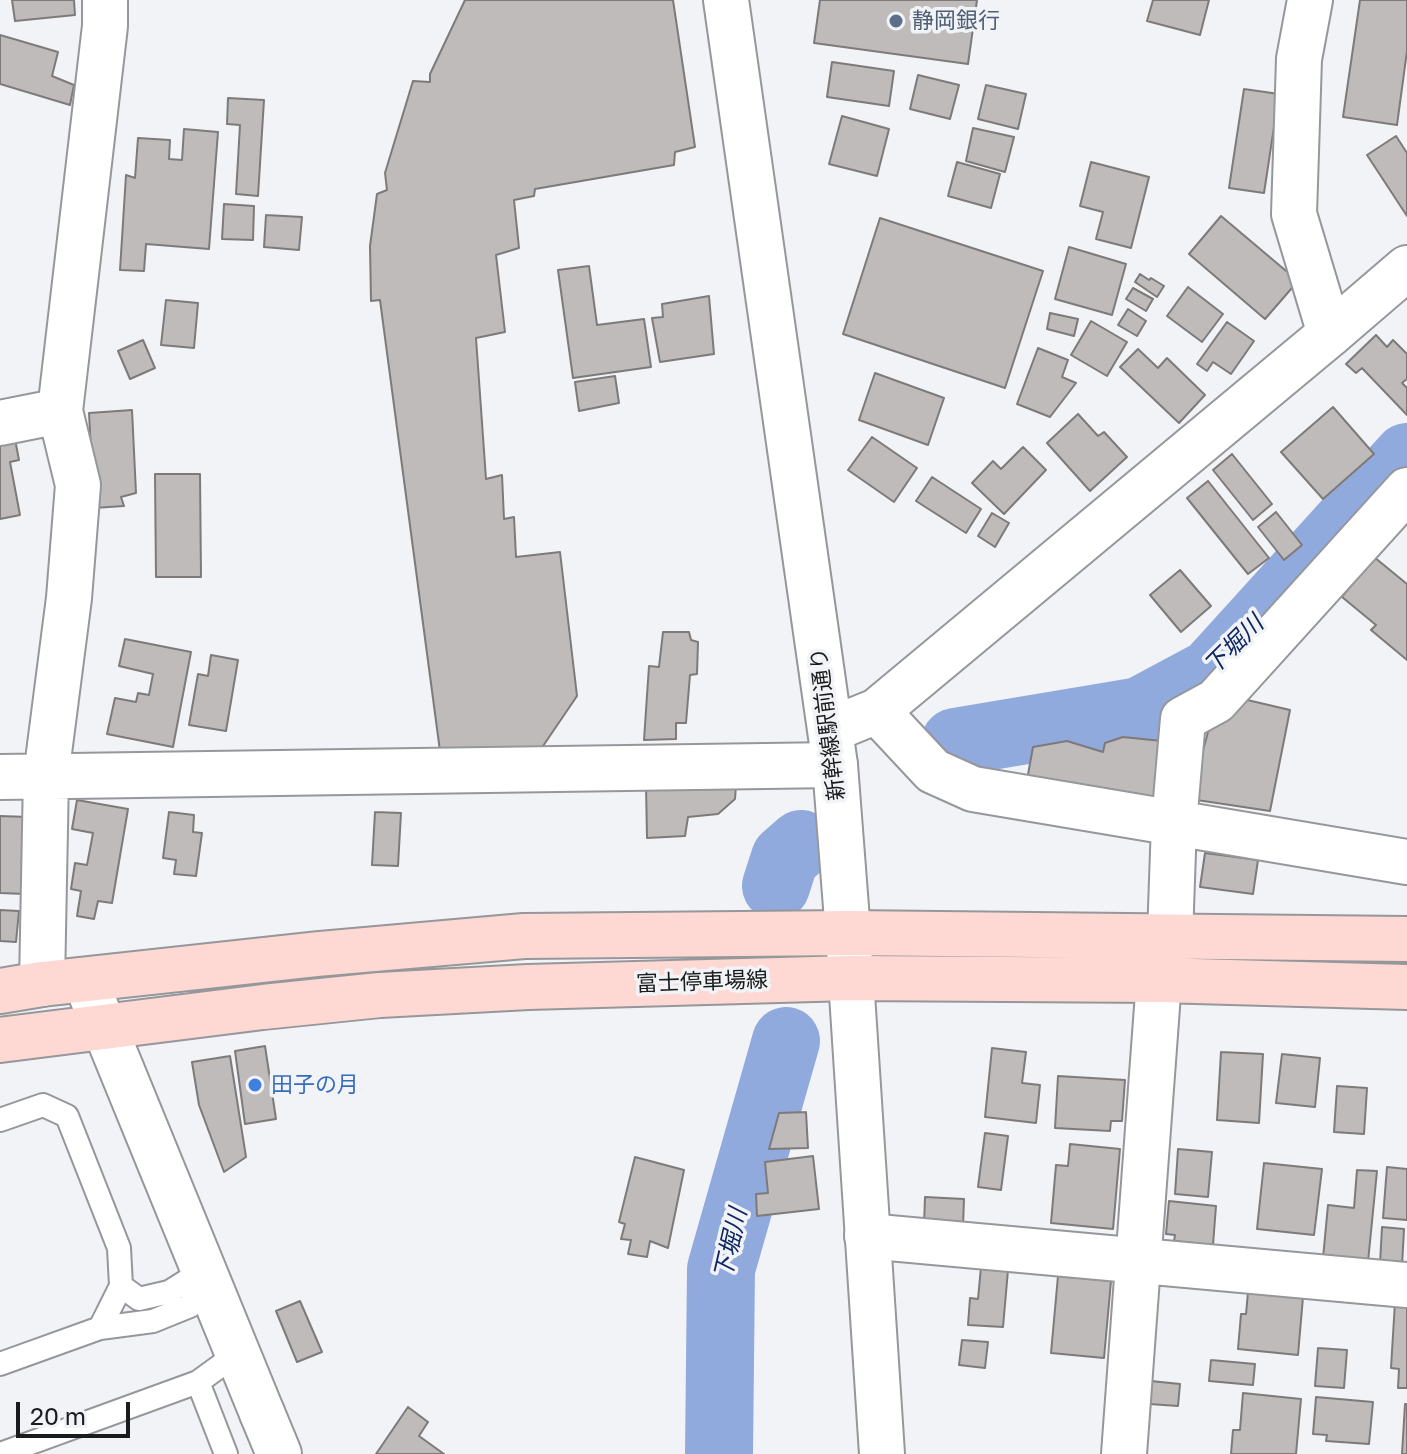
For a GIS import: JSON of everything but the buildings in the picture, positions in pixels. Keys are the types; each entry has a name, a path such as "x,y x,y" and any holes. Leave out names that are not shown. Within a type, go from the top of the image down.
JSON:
{"main road":[{"name":"富士停車場線","path":"0,991 318,954 524,936 848,933 1407,939"},
{"name":"富士停車場線","path":"0,1040 380,995 528,987 851,978 1159,980 1407,987"}],"street":[{"path":"105,0 105,26 60,411 78,485 69,598 46,776 64,982 104,1027 279,1454"},
{"name":"新幹線駅前通り","path":"726,0 832,748 848,933 882,1454"},
{"path":"1310,0 1299,59 1294,214 1330,334"},
{"path":"0,777 832,748 1407,268"},
{"path":"0,423 60,411"},
{"path":"1124,1454 1159,980 1170,937 1174,823 1183,719 1216,701 1407,490"},
{"path":"877,711 933,771 973,789 1407,862"},
{"path":"867,1236 1407,1285"}],"lane":[{"path":"0,1120 43,1105 67,1116 119,1248 121,1286 100,1328"},
{"path":"121,1286 139,1299 169,1292 204,1270"},
{"path":"0,1364 100,1328 153,1321 190,1306 204,1270"},
{"path":"4,1454 198,1382 238,1353"},
{"path":"198,1382 226,1454"}],"waterway":[{"name":"下堀川","path":"955,742 1140,711 1211,673 1407,457"},
{"name":"下堀川","path":"776,886 785,858 801,844"},
{"name":"下堀川","path":"719,1454 721,1269 786,1041"}],"place":[{"name":"静岡銀行","path":"896,21"},
{"name":"田子の月","path":"255,1085"}]}
